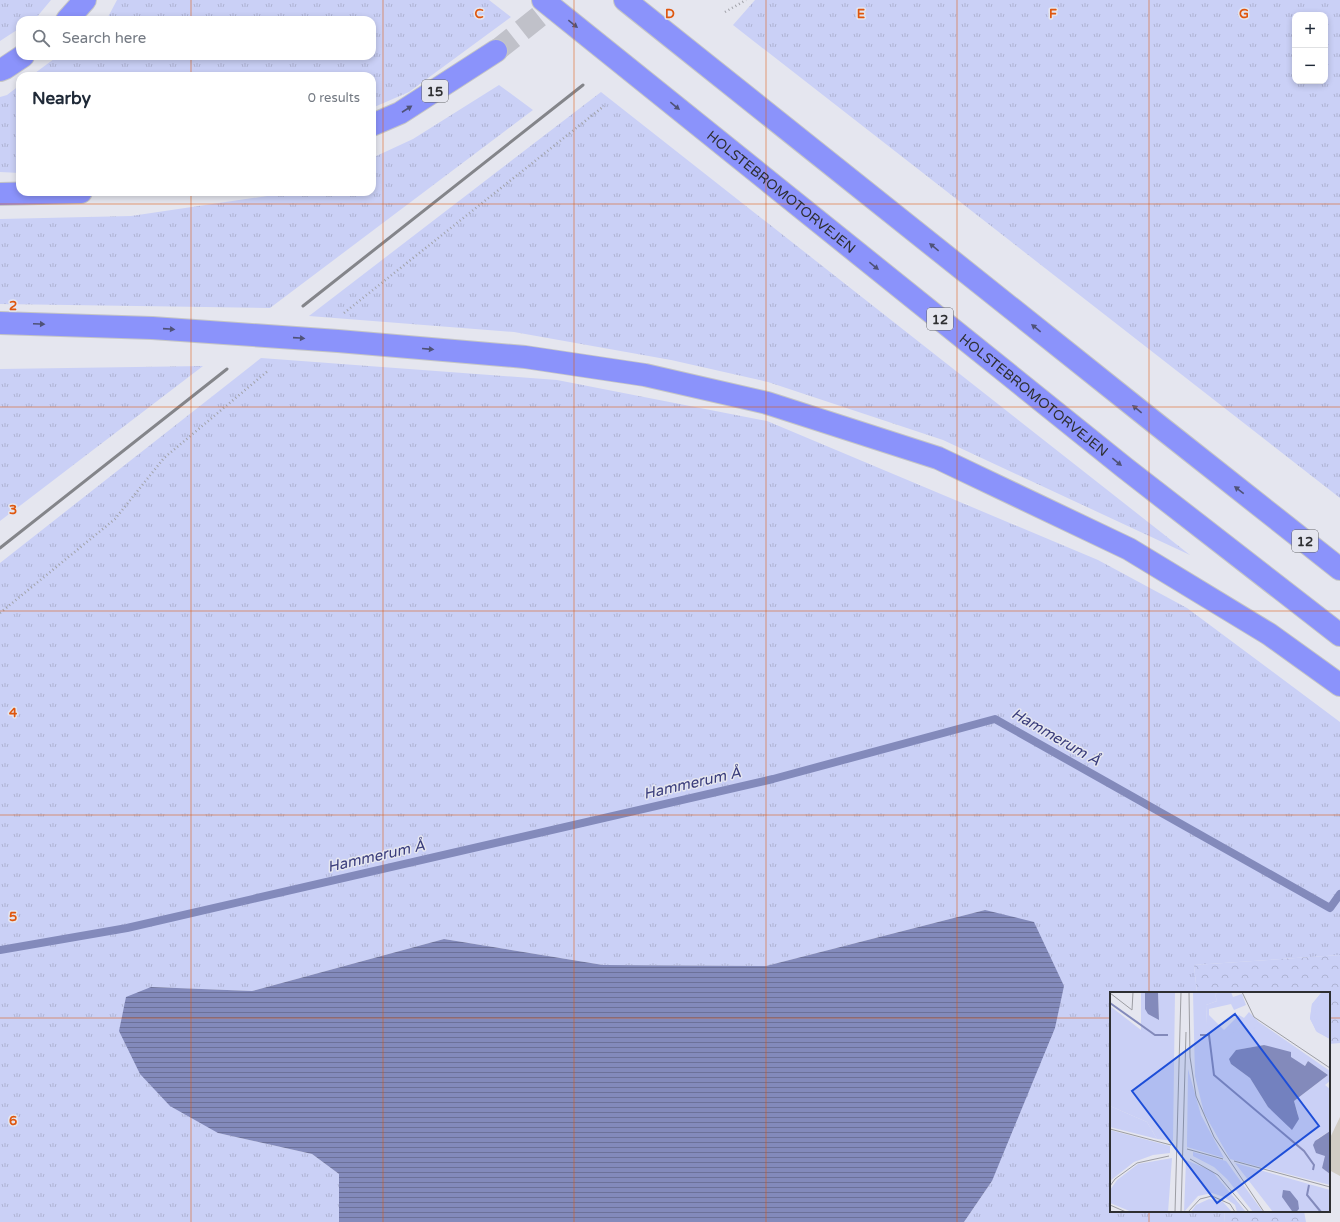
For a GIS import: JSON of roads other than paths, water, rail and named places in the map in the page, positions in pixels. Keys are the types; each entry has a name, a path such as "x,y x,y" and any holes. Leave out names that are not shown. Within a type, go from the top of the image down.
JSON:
{"highway":[{"path":"71,16 85,0"},
{"name":"HOLSTEBROMOTORVEJEN","path":"543,0 1125,468 1340,635"},
{"name":"12","path":"625,0 1340,569"},
{"name":"15","path":"376,123 400,113 496,51"},
{"path":"0,70 17,60"},
{"path":"0,194 16,194"},
{"path":"0,323 160,328 525,357 645,375 767,403 938,458 1129,549 1269,634 1340,685"},
{"path":"1269,514 1340,551"}],"waterway":[{"name":"Hammerum Å","path":"0,950 127,928 773,779 995,719 1330,908 1340,894"}],"tunnel":[{"path":"496,51 560,0"}],"railway":[{"path":"303,306 583,85"},
{"path":"0,548 227,369"}]}
